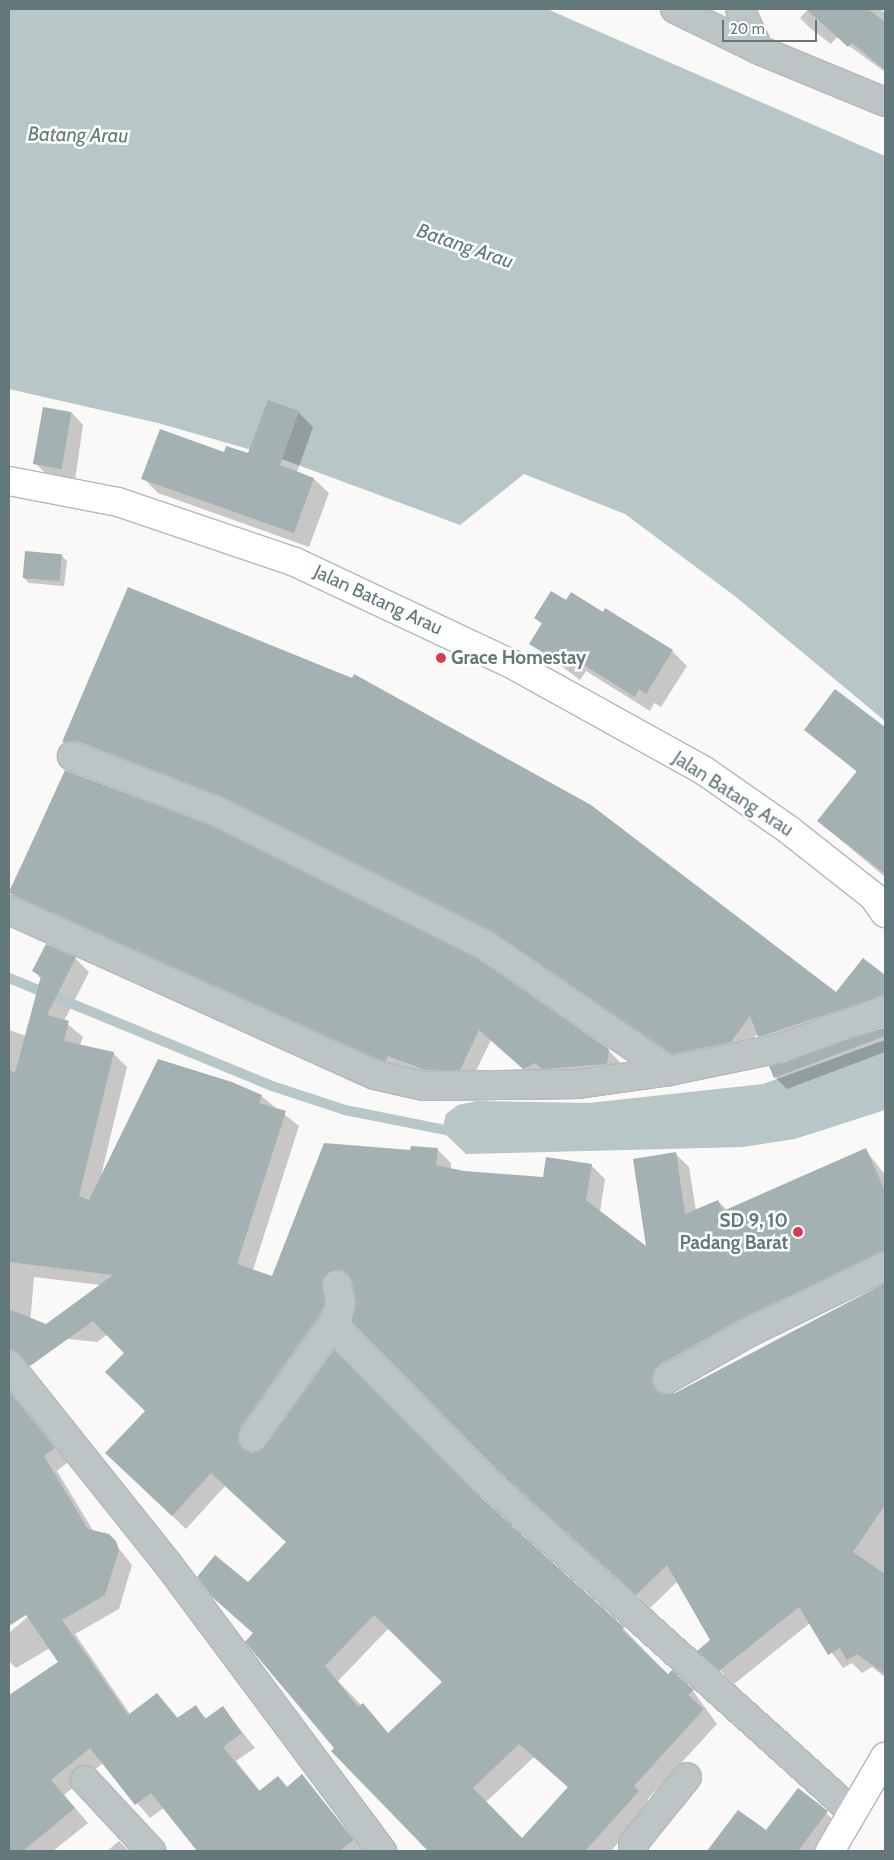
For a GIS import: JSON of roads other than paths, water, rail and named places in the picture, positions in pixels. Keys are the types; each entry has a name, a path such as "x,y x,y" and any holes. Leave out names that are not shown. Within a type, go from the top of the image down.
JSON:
{"main road":[{"name":"Jalan Batang Arau","path":"9,480 118,502 295,562 510,663 703,770 789,830 873,896 885,914"},
{"path":"830,1851 885,1757"}],"street":[{"path":"675,9 759,50 885,102"},
{"path":"740,9 759,50"},
{"path":"72,756 216,811 485,945 669,1071"},
{"path":"9,910 401,1083 578,1084 669,1071 781,1048 885,1010"},
{"path":"667,1379 752,1331 885,1266"},
{"path":"253,1437 332,1324 341,1304 337,1285"},
{"path":"332,1324 483,1478 852,1812"},
{"path":"9,1365 168,1564 382,1851"},
{"path":"634,1851 633,1844 687,1777"},
{"path":"84,1780 151,1851"}],"water":[{"name":"Batang Arau","path":"9,9 547,9 885,156 885,721 736,597 625,514 524,474 460,525 279,458 158,423 9,389"},
{"path":"885,1040 885,1110 795,1139 743,1147 466,1154 442,1131 446,1114 458,1105 477,1101 589,1103 763,1084"}],"waterway":[{"path":"9,978 272,1086 345,1110 455,1132"}],"place":[{"name":"Grace Homestay","path":"441,658"},
{"name":"SD 9, 10 Padang Barat","path":"798,1232"}]}
